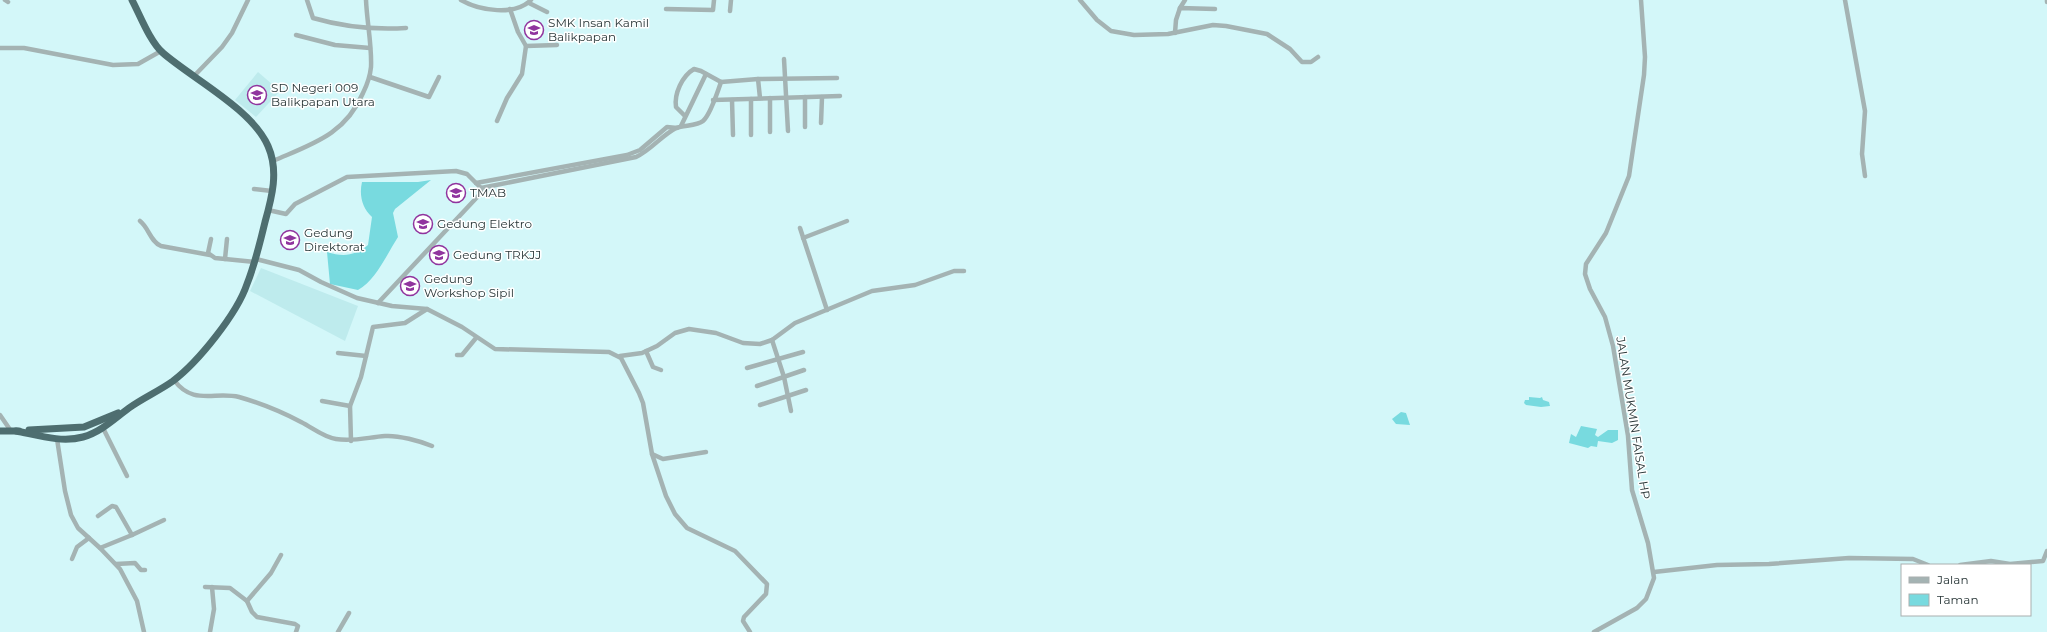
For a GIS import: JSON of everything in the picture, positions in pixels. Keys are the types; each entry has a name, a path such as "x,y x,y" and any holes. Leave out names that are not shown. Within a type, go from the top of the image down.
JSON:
{"highway":[{"path":"14,431 57,439 82,437 103,428 129,408 174,380 199,355 228,318 242,295 255,260 274,180 273,160 268,146 254,124 195,75 161,51 132,0"},
{"path":"0,431 84,427 129,408"}],"street":[{"path":"195,75 222,47 232,33 248,0"},
{"path":"307,0 313,18 346,26 369,28 406,28"},
{"path":"273,160 318,141 339,127 356,109 370,78 369,28 366,0"},
{"path":"461,0 483,8 510,9 530,1 547,12"},
{"path":"666,9 713,10 714,0"},
{"path":"730,11 731,0"},
{"path":"1080,0 1097,20 1111,31 1134,35 1175,33 1213,25 1226,26 1267,34 1290,49 1302,62 1311,62 1318,57"},
{"path":"1175,33 1176,20 1180,8 1185,0"},
{"name":"JALAN MUKMIN FAISAL HP","path":"1594,632 1619,619 1642,603 1653,583 1654,572 1648,543 1632,490 1628,436 1613,346 1605,317 1590,289 1585,274 1586,264 1606,233 1629,176 1644,75 1645,57 1641,0"},
{"path":"1845,0 1865,111 1862,154 1865,176"},
{"path":"1180,8 1215,9"},
{"path":"497,121 506,98 522,74 526,46 518,32 510,9"},
{"path":"296,34 335,45 370,48"},
{"path":"526,46 557,45"},
{"path":"0,48 24,48 113,66 138,64 161,51"},
{"path":"784,59 788,131"},
{"path":"685,116 677,110 675,103 682,82 687,74 694,69 721,82 758,79 837,78"},
{"path":"481,188 636,157 679,127 706,74"},
{"path":"370,78 429,97 439,77"},
{"path":"758,79 760,98"},
{"path":"476,183 627,155 640,150 667,128 698,123 704,120 721,82"},
{"path":"821,123 822,96"},
{"path":"713,100 840,96"},
{"path":"805,97 806,127"},
{"path":"770,98 770,132"},
{"path":"751,99 751,135"},
{"path":"732,100 733,135"},
{"path":"268,210 286,214 295,204 341,179 356,175 460,171 467,174 481,188"},
{"path":"378,303 480,193 481,188"},
{"path":"254,189 272,191"},
{"path":"140,221 145,225 155,242 161,246 210,255 215,258 255,260 292,267 346,294 378,303 427,309 458,324 490,347 501,351 535,350 609,352 620,356 634,355 657,346 674,332 690,329 710,331 750,345 772,340 795,324 872,291 915,285 954,271 964,271"},
{"path":"803,238 847,221"},
{"path":"800,228 827,310"},
{"path":"225,259 227,239"},
{"path":"210,255 208,253 211,240"},
{"path":"351,441 350,406 366,356 373,328 405,323 427,309"},
{"path":"457,355 462,355 476,338"},
{"path":"772,340 784,377 791,411"},
{"path":"646,351 653,367 661,370"},
{"path":"338,352 366,356"},
{"path":"747,368 803,352"},
{"path":"620,356 643,403 652,454 666,496 680,522 694,532 712,539 735,551 767,584 766,594 744,617 743,621 750,632"},
{"path":"757,386 804,370"},
{"path":"174,380 186,391 208,397 229,395 240,397 292,418 325,436 351,441 390,436 418,441 432,446"},
{"path":"760,405 806,390"},
{"path":"322,401 350,406"},
{"path":"0,415 14,431"},
{"path":"103,428 127,476"},
{"path":"57,439 68,507 78,528 116,564 131,587 137,601 144,632"},
{"path":"652,454 664,459 706,452"},
{"path":"98,516 112,506 116,507 132,536"},
{"path":"100,548 132,536 164,520"},
{"path":"72,559 77,547 89,538"},
{"path":"1968,564 1991,561 2010,564 2043,562 2047,551"},
{"path":"247,601 271,573 280,555"},
{"path":"1654,572 1717,565 1769,564 1849,558 1913,559 1926,564"},
{"path":"116,564 135,563 141,570 145,570"},
{"path":"210,632 214,609 212,587"},
{"path":"205,588 230,588 247,601 254,615 257,617 295,624 298,626 296,632"},
{"path":"338,632 350,614"}],"shaded area":[{"name":"SD Negeri 009 Balikpapan Utara","path":"258,72 280,91 256,117 235,100"},
{"path":"261,268 358,306 345,341 250,291"}],"green space":[{"path":"431,180 395,209 393,213 398,237 381,266 370,280 358,290 330,284 327,252 344,255 354,253 368,245 372,217 366,210 362,201 362,182 418,182"},
{"path":"1529,397 1542,397 1543,400 1549,402 1550,406 1541,407 1526,405 1524,403 1525,400 1529,400"},
{"path":"1401,412 1406,413 1410,425 1396,424 1392,419"},
{"path":"1581,426 1597,429 1595,435 1598,437 1608,430 1618,430 1618,440 1612,443 1598,441 1597,447 1591,446 1588,448 1569,443 1571,434 1576,437"}],"place":[{"name":"SMK Insan Kamil Balikpapan","path":"534,30"},
{"name":"SD Negeri 009 Balikpapan Utara","path":"257,95"},
{"name":"TMAB","path":"456,193"},
{"name":"Gedung Elektro","path":"423,224"},
{"name":"Gedung Direktorat","path":"290,240"},
{"name":"Gedung TRKJJ","path":"439,255"},
{"name":"Gedung Workshop Sipil","path":"410,286"}]}
